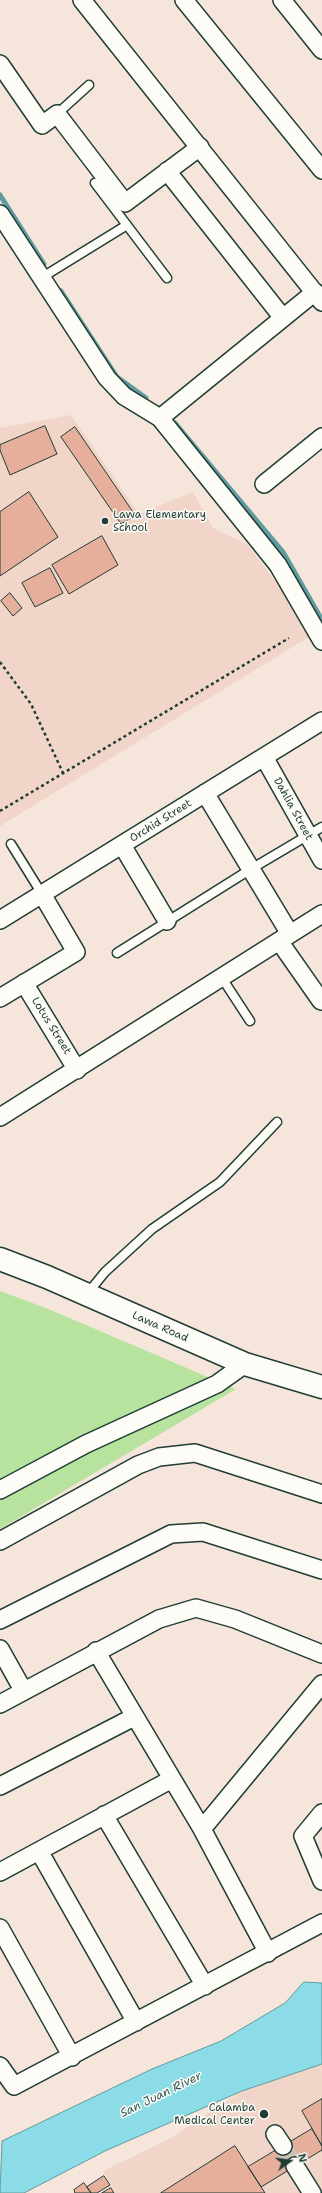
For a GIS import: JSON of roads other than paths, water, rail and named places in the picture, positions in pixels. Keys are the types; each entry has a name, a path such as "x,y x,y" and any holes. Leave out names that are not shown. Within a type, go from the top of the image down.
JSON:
{"main road":[{"name":"Lawa Road","path":"0,1259 86,1294 245,1364 322,1387"}],"street":[{"path":"82,0 318,297 283,318 160,418"},
{"path":"184,0 322,170"},
{"path":"282,0 322,50"},
{"path":"0,64 42,125 57,114 125,203 200,147"},
{"path":"167,171 283,318"},
{"path":"0,214 107,378 124,396 160,418 278,565 322,641"},
{"path":"264,484 322,437"},
{"name":"Orchid Street","path":"0,920 205,793 322,723"},
{"name":"Dahlia Street","path":"264,757 315,832 322,860"},
{"path":"205,793 251,869 284,938 322,1001"},
{"path":"122,845 167,921"},
{"path":"0,998 76,952 42,894"},
{"path":"0,1117 77,1070 322,914"},
{"name":"Lotus Street","path":"24,983 77,1070"},
{"path":"0,1490 86,1444 217,1384 245,1364"},
{"path":"0,1541 138,1465 159,1457 195,1453 322,1494"},
{"path":"0,1620 171,1534 203,1532 322,1570"},
{"path":"0,1704 23,1690 159,1619 196,1608 235,1619 322,1654"},
{"path":"0,1649 23,1690"},
{"path":"96,1651 202,1829 268,1953"},
{"path":"202,1829 322,1684"},
{"path":"0,1786 134,1717"},
{"path":"0,1872 172,1779"},
{"path":"322,1813 303,1836 322,1881"},
{"path":"104,1815 205,1986"},
{"path":"39,1851 136,2022"},
{"path":"0,2066 14,2086 268,1953 322,1923"},
{"path":"0,1928 72,2056"},
{"path":"295,2166 312,2193"}],"lane":[{"path":"57,114 89,85"},
{"path":"95,183 167,278"},
{"path":"41,278 128,225"},
{"path":"117,953 251,869 315,832"},
{"path":"11,844 42,894"},
{"path":"222,978 250,1021"},
{"path":"86,1294 105,1272 152,1228 220,1182 278,1122"}],"water":[{"name":"San Juan River","path":"304,1982 322,1983 322,2064 242,2091 105,2151 24,2193 0,2193 2,2141 152,2069 221,2041 285,2003"}],"waterway":[{"path":"0,195 44,264"},
{"path":"61,291 117,377 146,398"},
{"path":"175,423 283,552 322,620"}],"tunnel":[{"path":"283,2146 295,2166"}],"place":[{"name":"Lawa Elementary School","path":"105,521"},
{"name":"Calamba Medical Center","path":"264,2114"}]}
